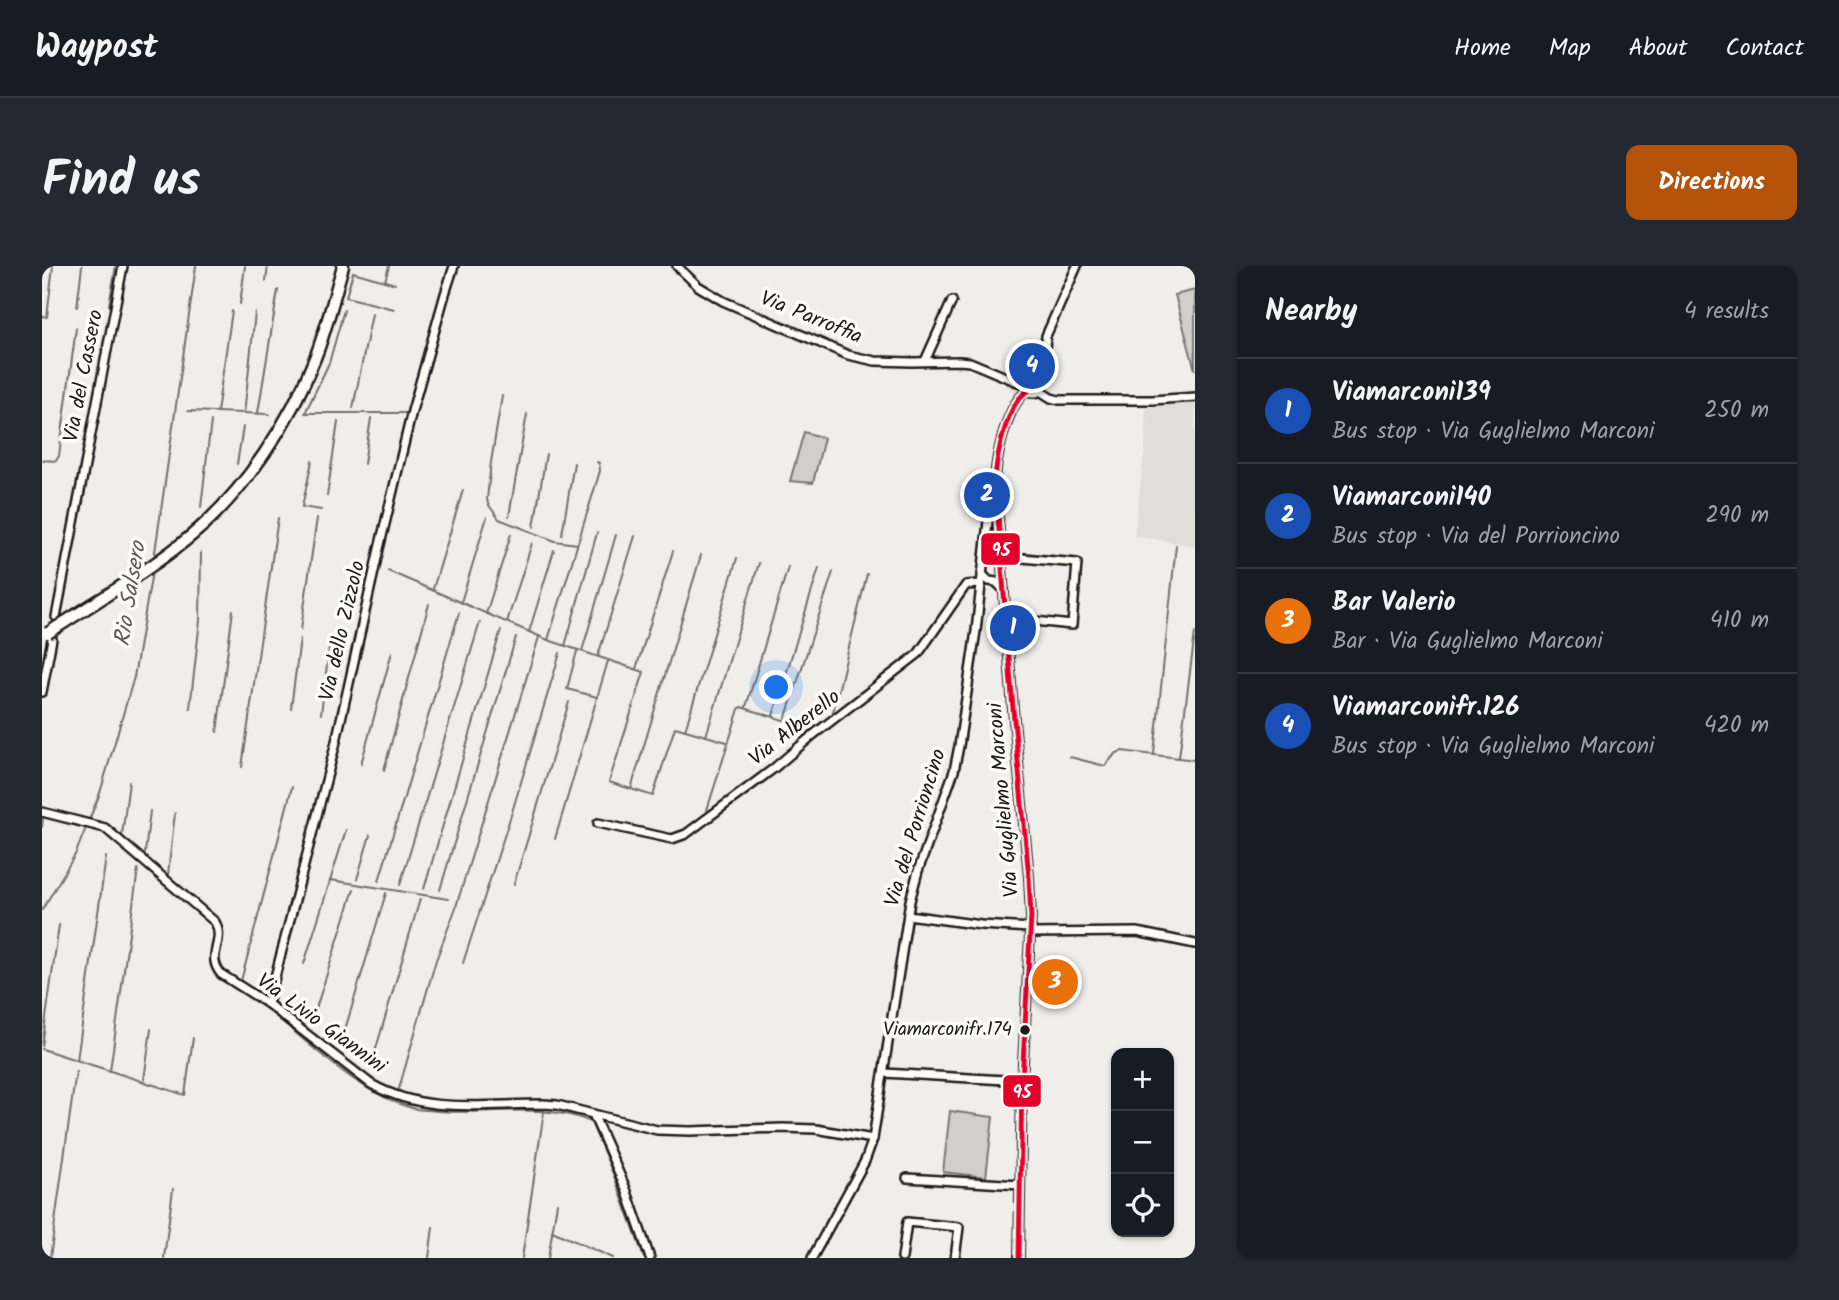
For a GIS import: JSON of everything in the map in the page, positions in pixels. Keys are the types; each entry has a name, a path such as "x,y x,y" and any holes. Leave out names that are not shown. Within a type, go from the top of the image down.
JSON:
{"main road":[{"path":"47,636 61,620 169,554 231,498 268,448 295,402 316,357 343,266"}],"street":[{"name":"Via del Cassero","path":"61,620 123,266"},
{"name":"Via dello Zizzolo","path":"268,1003 335,746 409,424 454,266"},
{"name":"Via Parroffia","path":"677,266 698,286 723,301 848,355 875,361 970,362 1027,387"},
{"path":"1037,377 1044,361 1046,336 1077,266"},
{"path":"925,362 952,301"},
{"path":"1037,377 1031,377 1027,387 1035,393 1040,391 1059,400 1195,397"},
{"path":"1037,377 1042,384 1040,391"},
{"name":"Via Guglielmo Marconi","path":"1019,1258 1022,1081 1031,930 1030,877 1013,709 995,478 998,453 1006,426 1027,387"},
{"name":"Via del Porrioncino","path":"812,1258 865,1161 873,1139 908,915 918,871 954,771 960,746 987,583 982,574 992,484 995,478"},
{"path":"986,544 994,539 998,541 1000,552 1077,563 1072,625 1007,618"},
{"path":"987,583 1003,575"},
{"path":"987,583 1004,590"},
{"name":"Via Alberello","path":"598,823 672,839 686,834 918,654 966,585 987,583"},
{"path":"42,692 47,636"},
{"name":"Via Livio Giannini","path":"42,812 105,828 215,922 219,932 213,960 221,974 268,1003 371,1084 400,1098 450,1106 557,1105 657,1130 816,1129 873,1139"},
{"path":"908,915 1031,930 1138,932 1195,944"},
{"path":"884,1073 1022,1081"},
{"path":"593,1114 626,1188 650,1258"},
{"path":"907,1178 1020,1185"},
{"path":"902,1258 907,1222 959,1227 955,1258"}],"shaded area":[{"path":"1195,290 1195,370 1175,295"},
{"path":"1195,401 1195,546 1134,536 1145,447 1146,408"},
{"path":"804,432 824,438 813,483 790,481"},
{"path":"950,1111 993,1117 986,1177 943,1172"}],"waterway":[{"path":"42,316 47,317 53,266"},
{"path":"77,307 82,266"},
{"path":"109,305 116,266"},
{"name":"Rio Salsero","path":"154,559 196,266"},
{"path":"240,304 245,266"},
{"path":"266,281 268,266"},
{"path":"385,281 389,266"},
{"path":"394,309 346,297 353,272 395,284"},
{"path":"258,413 278,290"},
{"path":"306,411 329,363 344,310"},
{"path":"217,412 232,311"},
{"path":"244,414 255,313"},
{"path":"353,408 372,314"},
{"path":"42,460 56,461 59,456 76,328"},
{"path":"502,396 491,462 488,504 499,519 555,541 577,544"},
{"path":"188,411 269,414"},
{"path":"305,413 406,413"},
{"path":"509,516 527,414"},
{"path":"364,464 371,418"},
{"path":"201,507 211,421"},
{"path":"327,496 338,422"},
{"path":"237,464 243,427"},
{"path":"534,527 546,454"},
{"path":"312,461 302,507 321,510"},
{"path":"548,640 600,471 597,462"},
{"path":"562,534 574,463"},
{"path":"433,589 463,490"},
{"path":"461,602 487,517"},
{"path":"242,767 278,518"},
{"path":"301,629 317,518"},
{"path":"565,646 597,533"},
{"path":"486,614 511,534"},
{"path":"582,651 616,535"},
{"path":"598,656 635,536"},
{"path":"507,622 532,543"},
{"path":"1154,754 1176,545"},
{"path":"529,632 554,550"},
{"path":"636,669 673,551"},
{"path":"190,708 200,620 201,552"},
{"path":"631,789 701,555"},
{"path":"685,730 737,558"},
{"path":"706,736 759,563"},
{"path":"746,707 788,567"},
{"path":"773,716 819,568"},
{"path":"388,571 548,640 644,672 609,782 653,796 675,727 727,742"},
{"name":"Rio Salsero","path":"89,820 100,793 134,677 152,572"},
{"path":"785,720 833,572"},
{"path":"832,716 867,574"},
{"path":"384,770 429,604"},
{"path":"217,732 233,610"},
{"path":"379,881 459,613"},
{"path":"400,885 480,622"},
{"path":"424,889 501,630"},
{"path":"1179,757 1195,633"},
{"path":"440,890 516,637"},
{"path":"398,1092 436,960 455,910 539,637"},
{"path":"291,708 300,639"},
{"path":"321,714 329,648"},
{"path":"577,651 567,689 597,697"},
{"path":"361,764 392,652"},
{"path":"463,963 560,653"},
{"path":"555,839 608,661"},
{"path":"514,884 569,702"},
{"path":"707,810 741,707 813,729"},
{"path":"1070,757 1105,766 1115,754 1122,751 1195,760"},
{"path":"762,773 777,761"},
{"path":"122,835 129,782"},
{"path":"241,981 292,787"},
{"path":"145,853 150,811"},
{"path":"168,874 175,813"},
{"path":"42,827 43,818"},
{"name":"Rio Salsero","path":"42,910 76,853 87,825"},
{"path":"304,964 346,830"},
{"path":"357,879 370,835"},
{"path":"77,1060 106,857"},
{"path":"110,1071 138,869"},
{"path":"331,880 448,899"},
{"path":"311,1024 354,889"},
{"path":"341,1043 386,893"},
{"path":"370,1069 420,899"},
{"path":"42,1046 59,925"},
{"path":"273,1014 357,1082 415,1109 456,1112 555,1112 591,1122 644,1258"},
{"path":"144,1080 151,1029"},
{"path":"42,1049 185,1095 193,1038"},
{"path":"50,1258 76,1071"},
{"path":"522,1258 544,1111"},
{"path":"164,1258 173,1189"},
{"path":"548,1258 557,1203"},
{"path":"429,1258 433,1227"},
{"path":"552,1231 613,1258"}],"transit line":[{"name":"95","path":"1019,1258 1022,1081 1031,917 995,478 1009,417 1014,406 1028,391"}],"place":[{"name":"Viamarconifr.126","path":"1032,366"},
{"name":"Viamarconi140","path":"987,495"},
{"name":"Viamarconi139","path":"1013,628"},
{"name":"Bar Valerio","path":"1055,982"},
{"name":"Viamarconifr.174","path":"1025,1030"}]}
